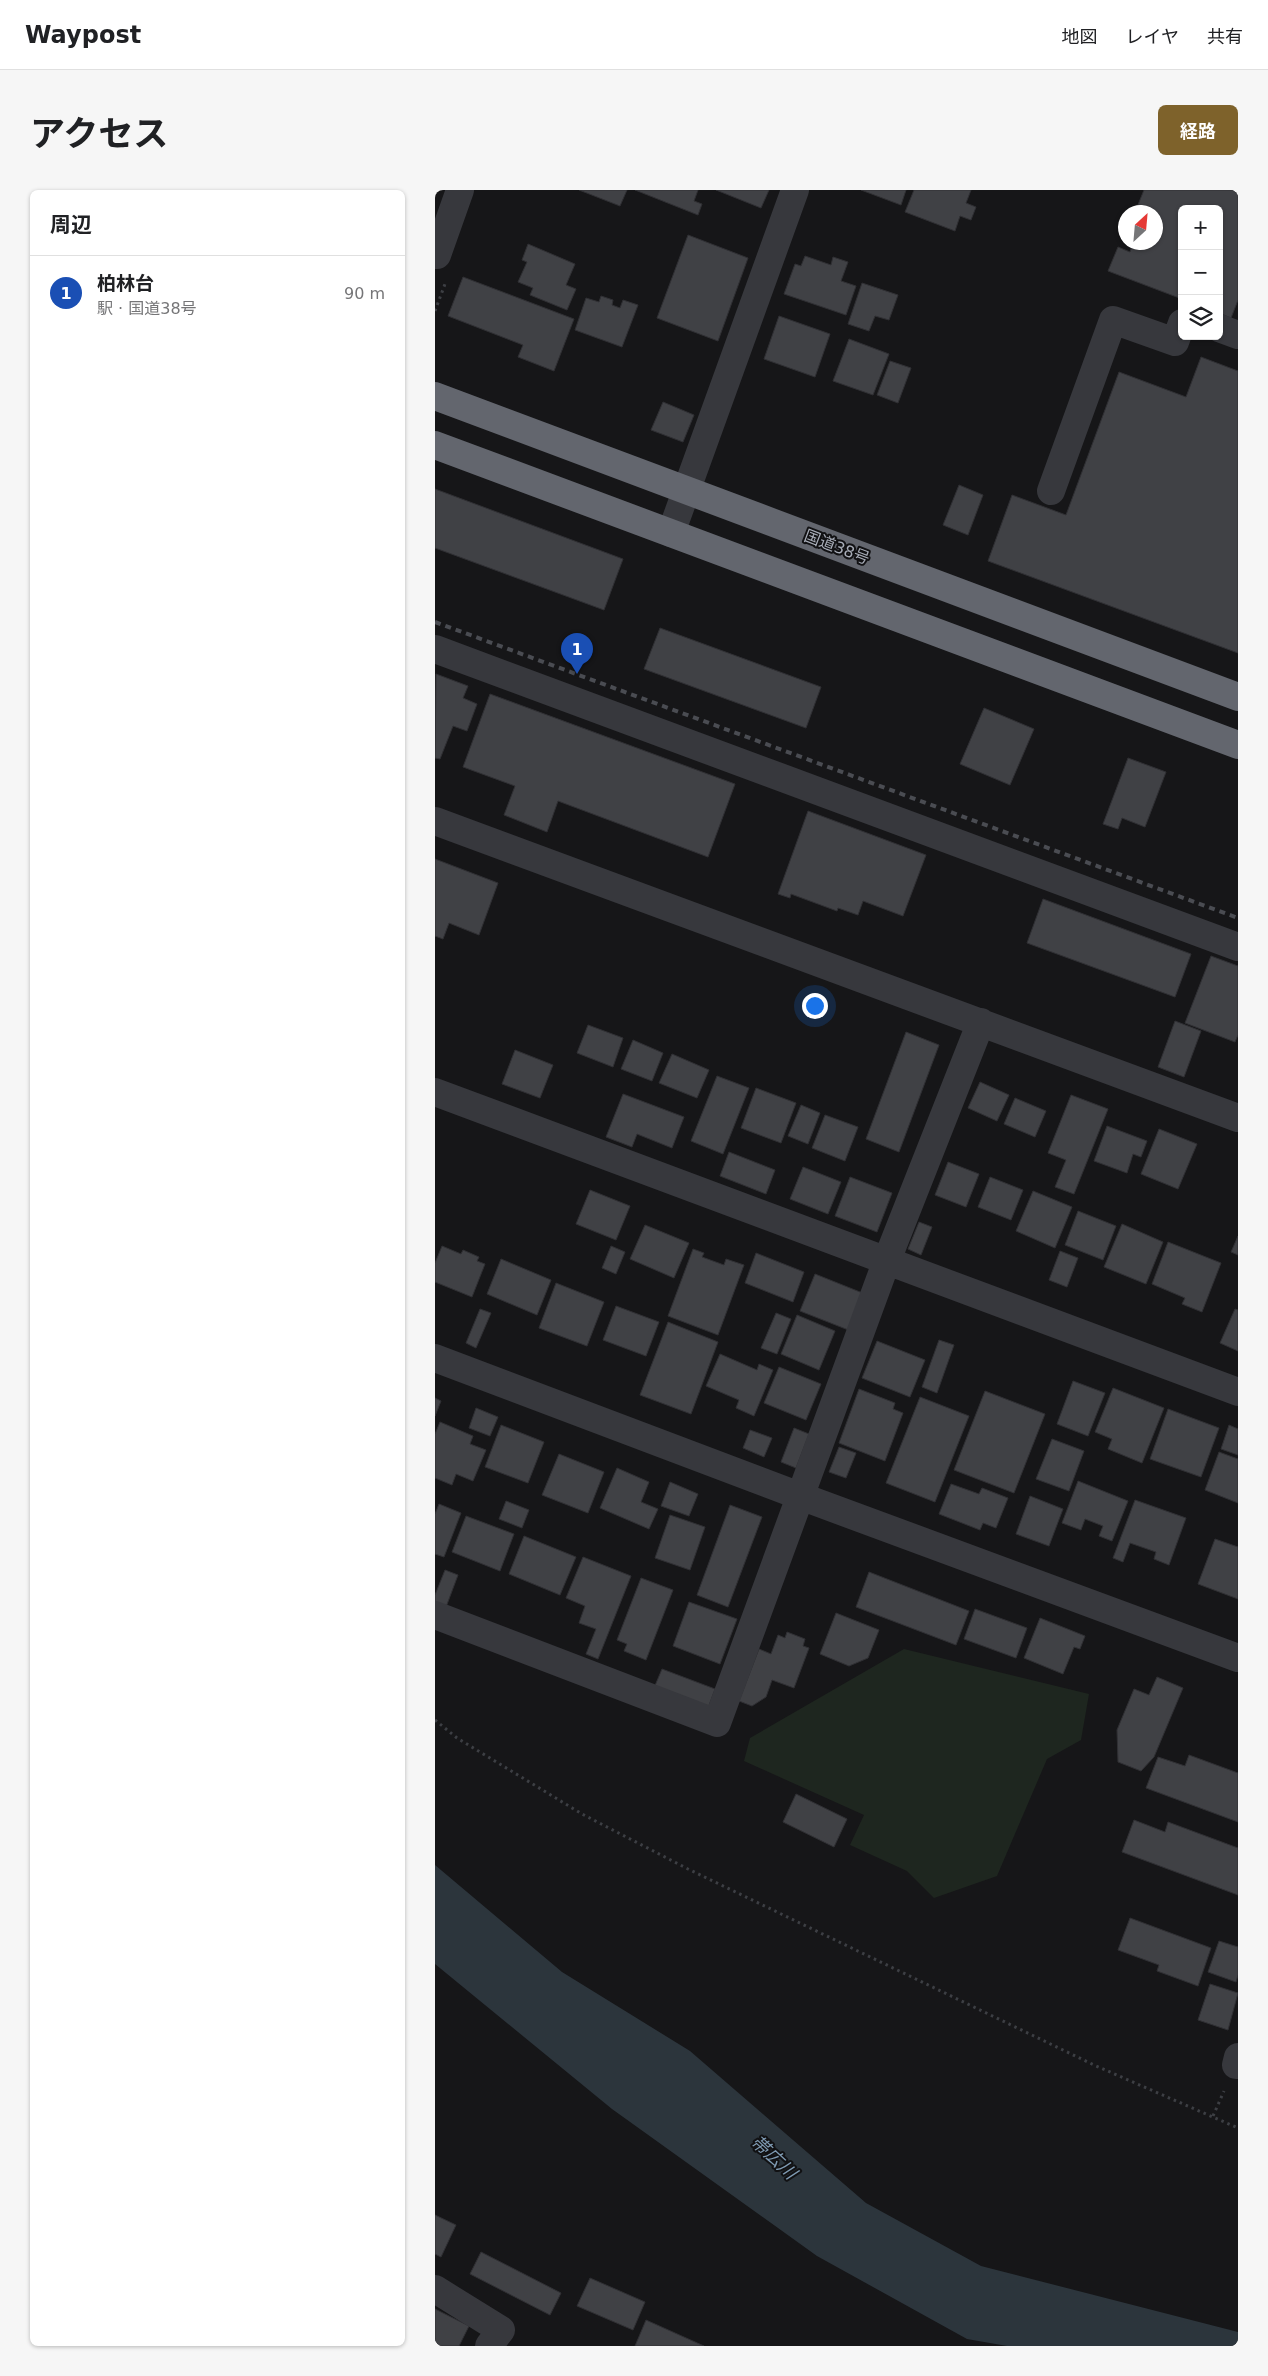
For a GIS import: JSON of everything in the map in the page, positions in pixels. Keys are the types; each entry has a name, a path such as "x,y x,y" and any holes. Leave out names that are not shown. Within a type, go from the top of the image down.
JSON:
{"highway":[{"name":"国道38号","path":"435,396 1238,697"},
{"path":"435,445 1238,745"}],"street":[{"path":"437,255 460,190"},
{"path":"671,533 795,190"},
{"path":"1051,491 1113,320 1175,342 1178,334"},
{"path":"1223,329 1238,335"},
{"path":"435,649 1238,947"},
{"path":"435,821 1238,1118"},
{"path":"435,1615 717,1722 887,1260 981,1022"},
{"path":"435,1092 1238,1392"},
{"path":"435,1358 800,1496 1238,1658"},
{"path":"435,2289 501,2330 489,2346"}],"path":[{"path":"435,1720 457,1738 582,1814 688,1869 1094,2065 1238,2128"}],"shaded area":[{"path":"904,1649 1089,1694 1081,1740 1047,1759 997,1876 934,1898 907,1871 850,1845 864,1815 744,1761 750,1738"}],"water":[{"name":"帯広川","path":"435,1865 562,1972 690,2051 866,2203 981,2266 1238,2332 1238,2346 1007,2346 967,2339 817,2256 612,2109 435,1964"}],"building":[{"path":"579,190 627,190 620,206"},
{"path":"635,190 698,190 694,201 702,204 698,215"},
{"path":"716,190 769,190 761,208"},
{"path":"861,190 906,190 901,205"},
{"path":"914,190 971,190 966,203 976,207 971,220 960,216 955,231 905,212"},
{"path":"1144,190 1238,190 1238,300 1231,318 1223,315 1223,205 1178,205 1178,297 1108,271 1118,247 1118,250 1130,252 1131,250 1163,250 1163,205 1138,205"},
{"path":"688,235 748,258 718,341 657,318"},
{"path":"528,244 575,264 566,285 576,289 567,310 530,295 533,288 518,282 527,262 522,260"},
{"path":"805,256 831,265 833,257 848,262 841,281 856,286 846,315 784,294 795,264 801,266"},
{"path":"463,277 574,319 554,371 518,357 523,345 448,316"},
{"path":"862,283 898,295 889,320 875,316 869,331 848,324"},
{"path":"601,296 613,300 612,305 620,308 623,300 638,305 622,347 575,330 586,298 599,302"},
{"path":"779,316 830,334 815,377 764,359"},
{"path":"849,339 889,354 873,395 833,381"},
{"path":"1201,357 1238,371 1238,653 988,561 1012,495 1066,515 1119,372 1186,397"},
{"path":"890,361 911,368 898,403 877,395"},
{"path":"663,402 694,415 683,442 651,430"},
{"path":"959,485 983,495 968,535 943,525"},
{"path":"435,489 623,559 604,610 435,548"},
{"path":"660,628 821,687 806,728 644,669"},
{"path":"436,674 468,686 463,698 477,704 467,731 453,726 440,759 435,758"},
{"path":"490,694 735,784 708,857 558,801 547,832 504,815 515,786 463,767"},
{"path":"984,708 1034,729 1010,785 960,764"},
{"path":"1128,758 1166,772 1145,827 1122,818 1118,829 1103,824"},
{"path":"808,811 926,855 903,916 863,901 858,915 838,908 837,911 791,894 790,898 778,894"},
{"path":"435,859 498,883 479,935 449,923 443,939 435,936"},
{"path":"1043,899 1191,954 1175,997 1027,943"},
{"path":"1211,956 1238,966 1238,1035 1235,1042 1185,1023"},
{"path":"1175,1021 1201,1031 1184,1077 1158,1067"},
{"path":"588,1025 623,1038 613,1067 577,1053"},
{"path":"906,1032 939,1045 899,1152 866,1139"},
{"path":"633,1040 663,1053 652,1081 621,1069"},
{"path":"515,1050 553,1065 540,1098 502,1084"},
{"path":"672,1054 709,1070 697,1098 659,1083"},
{"path":"717,1076 749,1088 723,1154 691,1141"},
{"path":"980,1082 1009,1095 997,1121 968,1108"},
{"path":"756,1088 796,1103 781,1143 741,1128"},
{"path":"623,1094 684,1117 672,1148 637,1134 632,1147 606,1137"},
{"path":"1071,1095 1108,1109 1074,1194 1055,1187 1066,1160 1048,1153"},
{"path":"1015,1098 1046,1111 1035,1137 1004,1124"},
{"path":"801,1105 820,1113 808,1144 788,1136"},
{"path":"825,1115 858,1127 845,1161 812,1148"},
{"path":"1107,1126 1147,1141 1141,1157 1133,1154 1127,1173 1094,1161"},
{"path":"1159,1129 1197,1144 1178,1189 1141,1174"},
{"path":"729,1152 775,1170 766,1194 720,1176"},
{"path":"948,1162 979,1174 966,1207 935,1195"},
{"path":"803,1167 841,1182 828,1214 790,1199"},
{"path":"850,1177 892,1193 877,1232 835,1216"},
{"path":"990,1177 1023,1190 1011,1220 978,1207"},
{"path":"590,1190 630,1206 616,1240 576,1224"},
{"path":"1033,1191 1072,1207 1055,1248 1016,1231"},
{"path":"1078,1211 1116,1226 1103,1260 1065,1245"},
{"path":"919,1222 932,1227 921,1255 908,1249"},
{"path":"1122,1224 1163,1242 1146,1284 1104,1267"},
{"path":"645,1225 689,1243 674,1278 630,1259"},
{"path":"1238,1236 1238,1255 1231,1252"},
{"path":"1168,1242 1221,1263 1202,1312 1182,1304 1185,1298 1152,1284"},
{"path":"442,1246 461,1254 463,1250 479,1257 477,1261 485,1264 472,1297 435,1282 435,1263"},
{"path":"611,1246 625,1252 616,1274 602,1268"},
{"path":"693,1249 704,1253 702,1257 724,1265 726,1259 744,1265 718,1335 668,1316"},
{"path":"1060,1251 1078,1258 1067,1287 1049,1280"},
{"path":"756,1253 804,1272 793,1302 745,1283"},
{"path":"501,1259 551,1280 537,1315 487,1294"},
{"path":"815,1274 865,1294 851,1331 800,1311"},
{"path":"556,1283 604,1302 587,1346 539,1328"},
{"path":"616,1306 659,1322 646,1356 603,1340"},
{"path":"480,1309 491,1313 476,1348 466,1343"},
{"path":"1235,1309 1238,1310 1238,1351 1220,1343"},
{"path":"776,1313 791,1319 777,1354 761,1348"},
{"path":"797,1315 835,1331 819,1370 781,1354"},
{"path":"668,1322 718,1342 691,1414 640,1395"},
{"path":"939,1340 954,1345 937,1393 922,1387"},
{"path":"877,1341 925,1360 910,1397 862,1378"},
{"path":"720,1354 757,1370 759,1364 773,1370 754,1416 736,1408 739,1400 706,1386"},
{"path":"779,1367 821,1384 806,1420 764,1403"},
{"path":"1073,1381 1105,1393 1088,1436 1057,1424"},
{"path":"1113,1388 1164,1408 1142,1463 1108,1449 1112,1439 1095,1432"},
{"path":"859,1389 895,1403 893,1409 903,1413 885,1461 839,1443"},
{"path":"985,1391 1045,1414 1014,1493 954,1470"},
{"path":"920,1397 969,1416 935,1502 886,1483"},
{"path":"435,1398 441,1401 435,1416"},
{"path":"476,1408 498,1417 490,1436 469,1428"},
{"path":"1168,1409 1219,1428 1201,1477 1150,1459"},
{"path":"440,1422 473,1436 470,1444 486,1450 473,1481 456,1474 452,1485 435,1478 435,1434"},
{"path":"501,1425 544,1442 528,1483 485,1467"},
{"path":"1229,1425 1238,1429 1238,1455 1221,1449"},
{"path":"794,1428 809,1434 796,1468 781,1462"},
{"path":"750,1430 772,1438 764,1457 743,1448"},
{"path":"1052,1439 1084,1451 1069,1491 1036,1479"},
{"path":"839,1447 856,1453 846,1478 829,1472"},
{"path":"1219,1452 1238,1459 1238,1503 1205,1490"},
{"path":"559,1454 604,1472 588,1513 542,1495"},
{"path":"617,1468 649,1482 641,1502 658,1509 649,1529 600,1508"},
{"path":"1078,1481 1128,1501 1112,1541 1099,1536 1103,1526 1085,1519 1081,1530 1062,1523"},
{"path":"670,1482 698,1494 689,1516 661,1506"},
{"path":"951,1484 979,1494 982,1488 1008,1498 996,1528 983,1523 980,1530 939,1514"},
{"path":"1030,1496 1063,1509 1049,1546 1016,1534"},
{"path":"1135,1500 1186,1518 1169,1565 1154,1559 1156,1552 1130,1543 1123,1562 1113,1558"},
{"path":"506,1501 529,1510 522,1528 499,1519"},
{"path":"439,1504 461,1513 444,1557 435,1554 435,1514"},
{"path":"730,1505 762,1517 728,1607 697,1595"},
{"path":"670,1515 705,1527 690,1570 655,1558"},
{"path":"466,1516 514,1534 500,1571 452,1552"},
{"path":"524,1536 576,1557 560,1595 509,1574"},
{"path":"1215,1539 1238,1547 1238,1599 1198,1584"},
{"path":"583,1557 631,1576 598,1659 586,1654 596,1629 579,1623 585,1606 566,1598"},
{"path":"445,1570 458,1575 446,1607 435,1603 435,1595"},
{"path":"869,1572 969,1611 956,1645 856,1607"},
{"path":"641,1578 673,1590 646,1660 624,1651 627,1644 617,1640"},
{"path":"689,1602 737,1619 720,1664 673,1646"},
{"path":"975,1609 1027,1628 1016,1658 964,1639"},
{"path":"836,1613 879,1630 868,1658 849,1666 820,1654"},
{"path":"1040,1618 1085,1636 1080,1649 1074,1647 1063,1674 1024,1658"},
{"path":"787,1632 805,1639 803,1646 809,1648 794,1688 772,1680 766,1697 752,1706 739,1701 759,1649 771,1654 778,1635 785,1638"},
{"path":"662,1669 715,1689 708,1708 654,1688"},
{"path":"1157,1677 1183,1688 1154,1757 1141,1771 1118,1762 1117,1730 1134,1689 1149,1695"},
{"path":"1189,1755 1238,1773 1238,1822 1146,1788 1158,1757 1185,1766"},
{"path":"796,1794 847,1819 834,1847 783,1822"},
{"path":"1134,1820 1165,1832 1168,1822 1238,1848 1238,1895 1122,1852"},
{"path":"1130,1918 1211,1948 1198,1986 1157,1971 1159,1965 1118,1950"},
{"path":"1219,1941 1238,1947 1238,1975 1236,1982 1208,1972"},
{"path":"1210,1984 1238,1993 1228,2030 1198,2020"},
{"path":"435,2215 456,2225 441,2257 435,2254"},
{"path":"481,2252 561,2293 550,2315 470,2274"},
{"path":"590,2278 645,2302 633,2330 577,2306"},
{"path":"435,2309 469,2326 459,2346 435,2346"},
{"path":"646,2320 704,2346 635,2346"}],"railway":[{"path":"435,622 1238,918"}],"place":[{"name":"柏林台","path":"577,674"}]}
